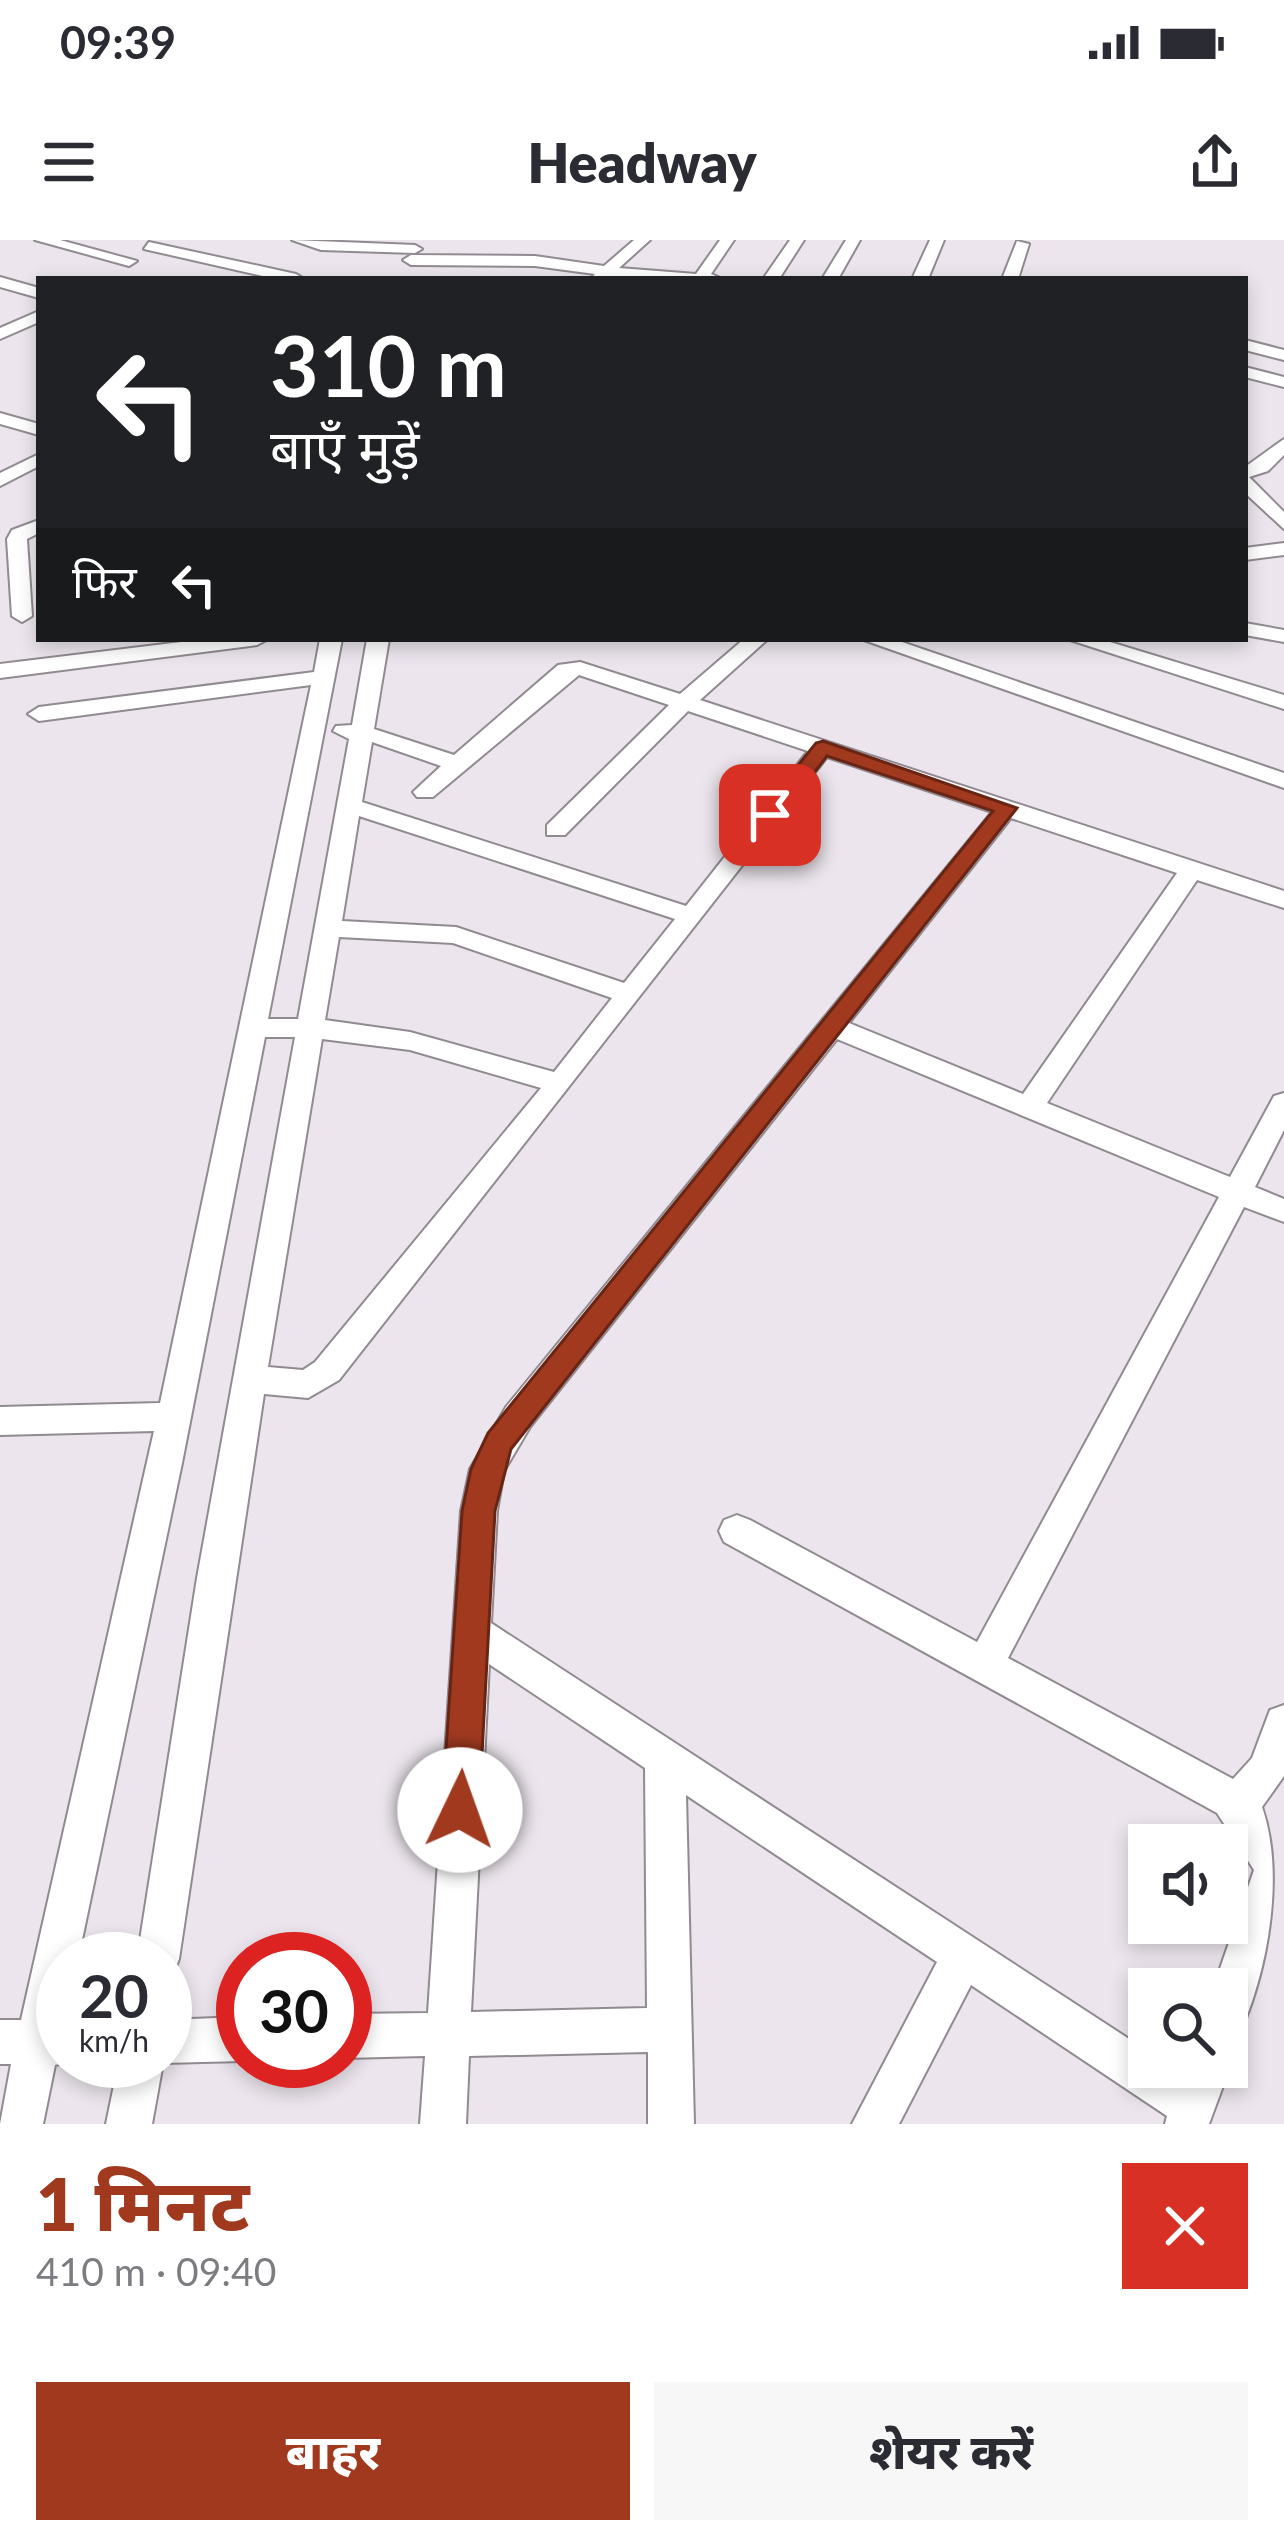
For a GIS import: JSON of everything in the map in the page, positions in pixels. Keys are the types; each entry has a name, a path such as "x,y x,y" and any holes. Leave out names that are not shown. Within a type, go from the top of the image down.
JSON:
{"street":[{"path":"42,240 129,261"},
{"path":"299,240 321,246 505,260 553,257 603,274 634,276"},
{"path":"505,260 508,240"},
{"path":"603,274 643,240"},
{"path":"709,276 727,240"},
{"path":"773,276 796,240"},
{"path":"832,276 853,240"},
{"path":"921,276 937,240"},
{"path":"107,276 153,243 284,276"},
{"path":"1011,276 1022,244"},
{"path":"0,282 36,292"},
{"path":"0,334 36,317"},
{"path":"1248,346 1284,355"},
{"path":"1248,373 1284,382"},
{"path":"0,418 36,429"},
{"path":"1248,475 1284,444"},
{"path":"0,480 36,461"},
{"path":"1248,481 1278,517"},
{"path":"1248,515 1278,517"},
{"path":"20,617 17,539 36,527"},
{"path":"1248,554 1284,549"},
{"path":"1248,630 1284,636"},
{"path":"0,671 233,642"},
{"path":"20,2124 34,2042 174,1417 284,1028 329,928 348,805 324,677 331,642"},
{"path":"162,1932 250,1378 284,1028 336,731 377,642"},
{"path":"556,830 684,702 754,642"},
{"path":"881,642 1284,781"},
{"path":"1088,642 1284,702"},
{"path":"425,792 572,668 1192,869 1280,891"},
{"path":"39,714 324,677"},
{"path":"336,731 458,764"},
{"path":"250,1378 297,1384 317,1381 560,1084 823,748"},
{"path":"348,805 691,916"},
{"path":"443,2124 478,1511 487,1469 499,1442 1006,808"},
{"path":"1030,1106 1192,869"},
{"path":"329,928 456,935 630,995"},
{"path":"830,1026 1284,1211"},
{"path":"284,1028 428,1041 560,1084"},
{"path":"985,1665 1237,1190 1274,1144 1284,1103"},
{"path":"0,1421 174,1417"},
{"path":"737,1531 1231,1799 1258,1834 1275,1868 1242,1968"},
{"path":"471,1631 962,1956 1196,2099"},
{"path":"1231,1799 1246,1798 1258,1790 1284,1723"},
{"path":"665,1759 670,2124"},
{"path":"874,2124 962,1956"},
{"path":"372,2035 666,2030"},
{"path":"128,2124 135,2088"}],"route":[{"path":"460,1810 478,1511 487,1469 499,1442 1006,808 823,748 770,815"}]}
